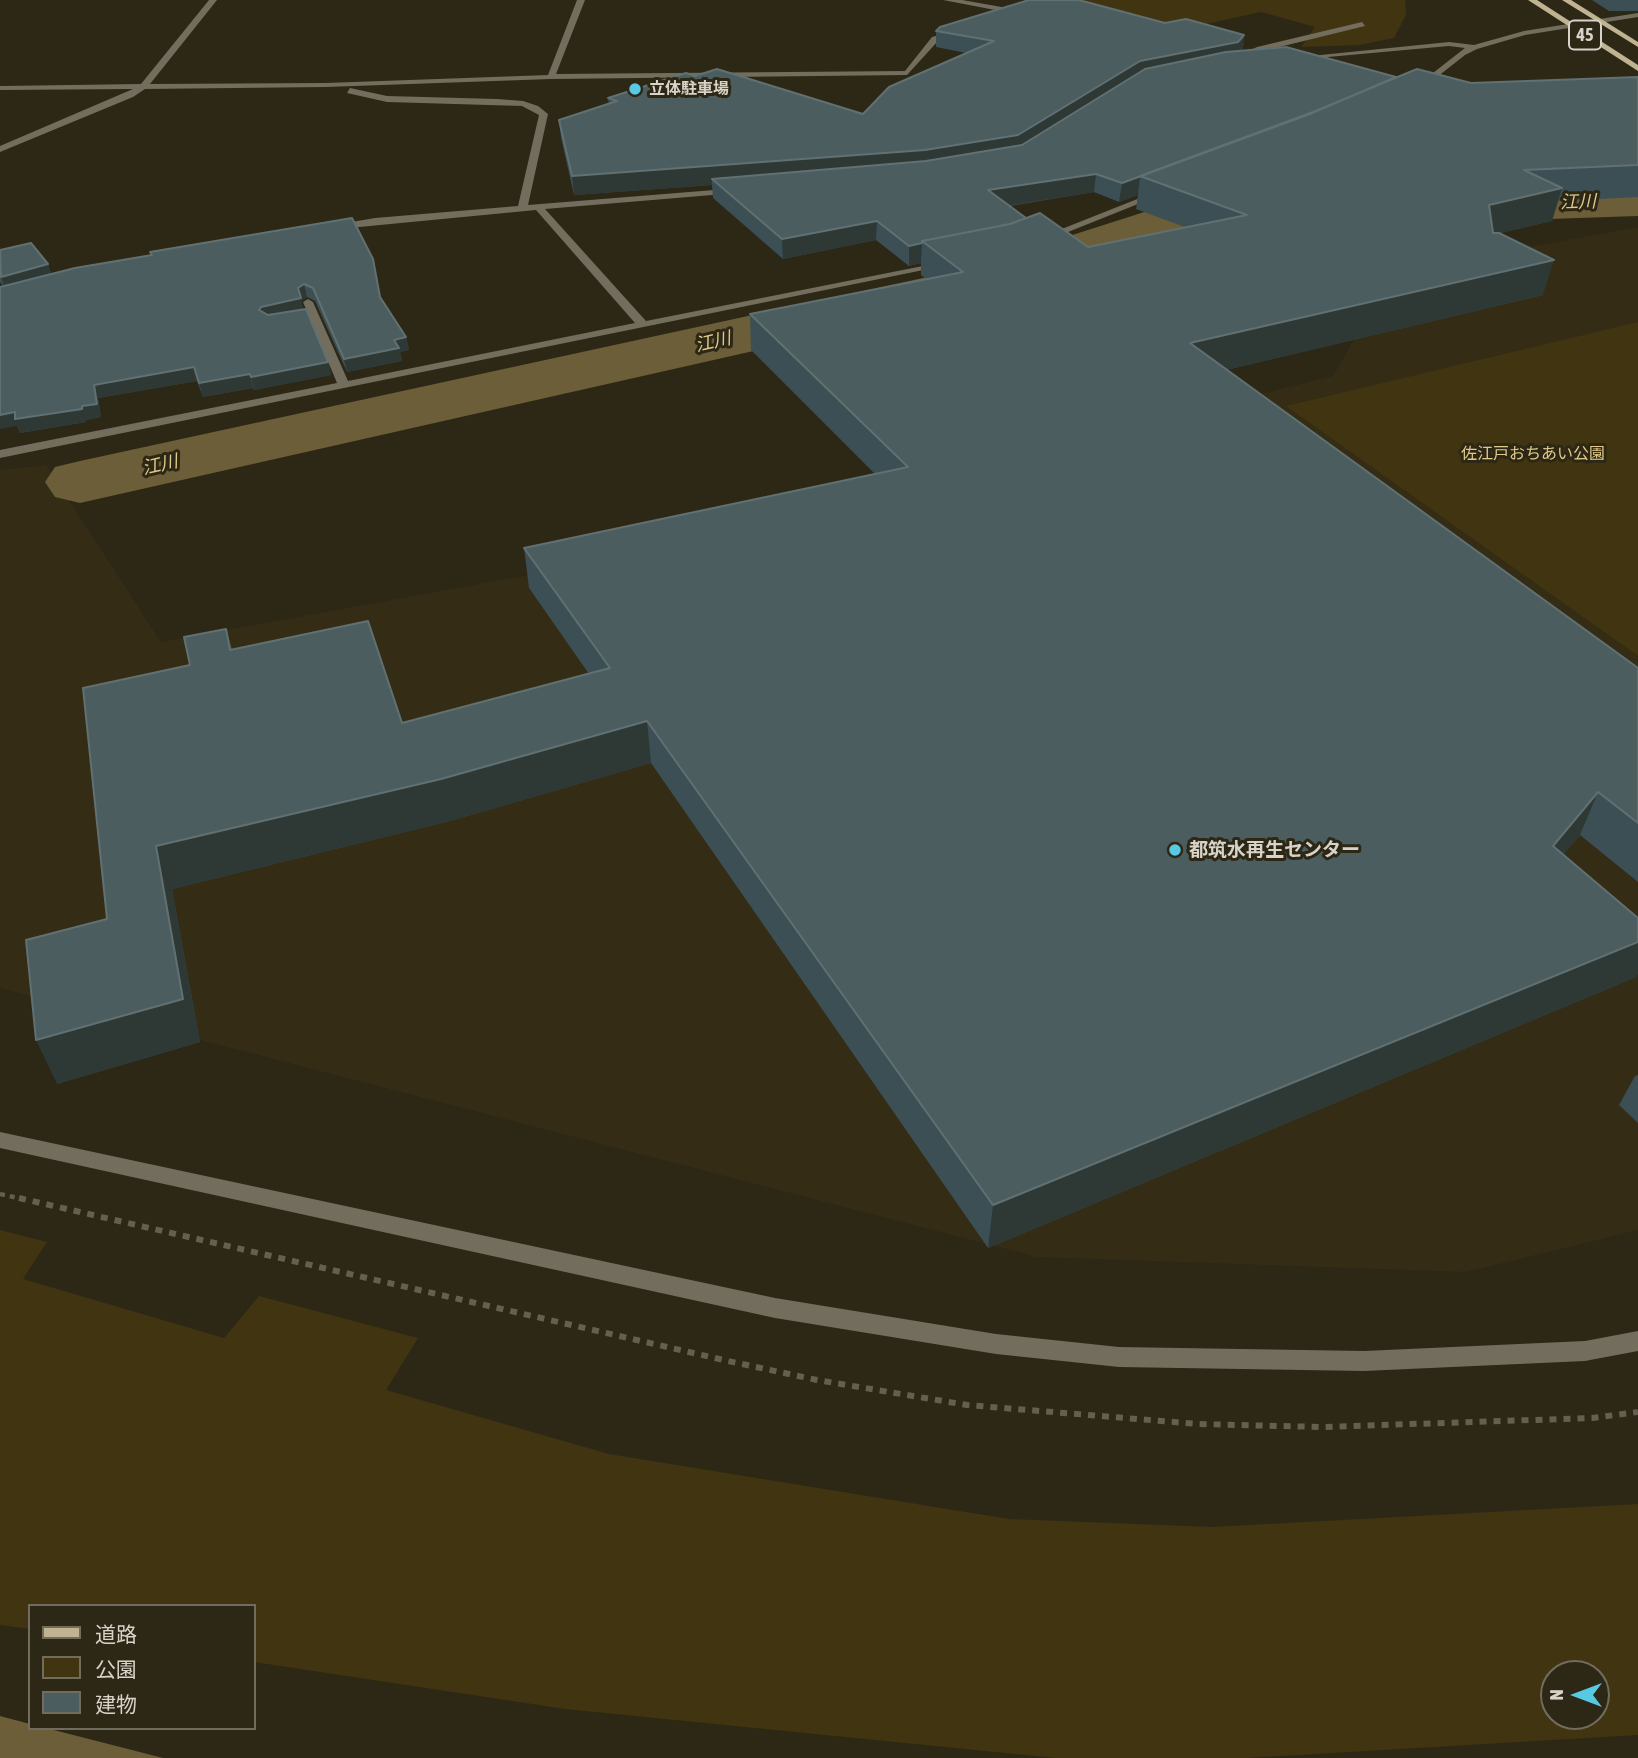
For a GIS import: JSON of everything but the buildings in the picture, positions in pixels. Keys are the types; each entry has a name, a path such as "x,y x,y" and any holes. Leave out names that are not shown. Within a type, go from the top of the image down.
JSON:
{"main road":[{"name":"45","path":"1532,0 1638,69"},
{"name":"45","path":"1566,0 1638,45"}],"street":[{"path":"0,149 130,95 143,87 213,0"},
{"path":"551,77 580,0"},
{"path":"947,0 1020,11 996,19"},
{"path":"1409,93 1427,83 1474,47 1524,33 1638,15"},
{"path":"1263,61 1223,64 1260,49 1362,24"},
{"path":"0,88 326,85 551,77 907,73 936,39 972,27"},
{"path":"1290,58 1450,44 1474,47"},
{"path":"326,85 387,100 497,102 535,108 544,114 522,208"},
{"path":"320,230 375,221 745,189"},
{"path":"1039,240 1164,192"},
{"path":"538,207 642,324"},
{"path":"0,454 950,264"},
{"path":"308,302 308,315 344,384"},
{"path":"0,1140 775,1308 996,1344 1119,1357 1364,1361 1585,1351 1638,1341"}],"shaded area":[{"path":"1638,227 1638,1230 1466,1272 1037,1257 0,988 0,470 46,465 161,642 534,574 1333,376 1393,272"},
{"path":"0,1716 28,1723 28,1730 54,1730 163,1758 0,1758"}],"green space":[{"path":"1086,0 1405,0 1406,15 1394,38 1360,45 1301,47 1315,27 1261,12 1206,24 1203,32 1246,44 1228,50 1079,7"},
{"name":"佐江戸おちあい公園","path":"1638,322 1638,656 1286,406"},
{"path":"0,1230 47,1242 23,1279 224,1338 259,1296 418,1338 386,1390 609,1454 1009,1519 1213,1527 1638,1504 1638,1735 1247,1758 1055,1758 565,1709 256,1662 256,1604 28,1604 28,1629 0,1625"}],"waterway":[{"name":"江川","path":"80,482 984,282 1185,215 1638,200"}],"place":[{"name":"立体駐車場","path":"635,89"},
{"name":"都筑水再生センター","path":"1175,850"}]}
